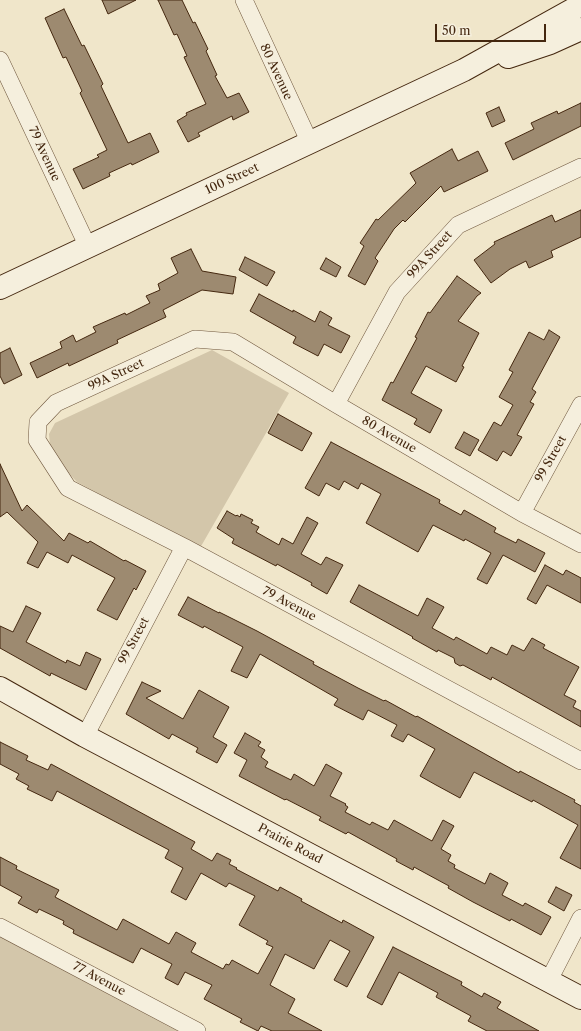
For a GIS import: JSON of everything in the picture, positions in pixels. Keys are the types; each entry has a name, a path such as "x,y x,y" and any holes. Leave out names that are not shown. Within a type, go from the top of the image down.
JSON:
{"main road":[{"name":"100 Street","path":"0,288 464,70 581,5"},
{"name":"100 Street","path":"464,70 550,43 581,29"},
{"name":"Prairie Road","path":"0,688 85,736 581,998"}],"street":[{"name":"80 Avenue","path":"244,0 310,143"},
{"name":"79 Avenue","path":"0,60 88,247"},
{"name":"99A Street","path":"336,404 397,292 458,225 581,167"},
{"name":"80 Avenue","path":"194,339 233,342 522,513 581,544"},
{"name":"99A Street","path":"42,417 56,403 194,339"},
{"name":"99 Street","path":"522,513 581,405"},
{"name":"79 Avenue","path":"42,417 38,422 37,440 68,488 184,547 581,761"},
{"name":"99 Street","path":"85,736 184,547"},
{"path":"549,980 581,918"},
{"name":"77 Avenue","path":"0,927 197,1031"}],"shaded area":[{"path":"212,350 289,393 200,548 77,482 62,466 50,446 49,434 55,423"},
{"path":"0,927 197,1031 0,1031"}],"building":[{"path":"102,0 136,0 108,14"},
{"path":"158,0 182,0 208,49 206,51 217,75 215,76 227,98 239,93 249,112 233,120 232,116 198,133 200,136 188,142 177,121 187,115 186,113 206,104 184,57 187,56 177,34 174,35"},
{"path":"64,9 103,84 101,86 128,143 150,133 159,152 132,165 131,163 109,173 110,176 83,189 73,169 99,157 97,155 107,150 80,93 82,91 66,57 63,58 45,18"},
{"path":"581,103 581,126 513,160 505,143 534,129 531,123 557,111 558,114"},
{"path":"499,107 505,121 492,127 486,113"},
{"path":"452,149 458,161 478,151 488,171 444,192 441,186 405,222 403,220 394,229 375,258 378,261 365,285 348,276 364,246 360,243 376,219 378,220 416,183 410,173"},
{"path":"581,210 581,237 551,251 553,257 529,268 526,261 510,269 491,283 474,260 495,244 494,242 552,215 555,222"},
{"path":"191,249 202,271 236,277 233,294 202,290 163,310 166,317 117,340 118,343 69,366 68,363 37,378 30,363 62,348 60,342 73,335 76,342 96,332 93,327 125,313 126,315 150,303 146,296 160,290 158,284 178,273 171,258"},
{"path":"245,257 275,272 267,286 239,270"},
{"path":"326,258 341,267 336,277 320,269"},
{"path":"457,276 481,293 458,321 479,333 462,366 464,367 456,382 426,366 411,393 442,410 430,433 414,424 417,419 382,400 391,382 393,383 417,338 415,337 428,312 430,313"},
{"path":"259,294 315,322 320,311 332,318 328,325 350,336 341,353 324,344 318,356 293,343 296,337 250,311"},
{"path":"549,330 560,337 532,389 536,392 530,402 534,404 517,435 522,437 511,456 503,451 497,461 478,450 494,422 501,426 513,405 499,397 513,372 509,370 529,332 544,340"},
{"path":"10,348 22,375 4,384 0,376 0,353"},
{"path":"278,414 312,433 302,451 268,433"},
{"path":"464,432 479,440 470,456 455,448"},
{"path":"331,442 440,500 439,503 461,515 464,510 496,528 494,532 516,543 518,539 545,553 535,572 503,555 487,584 477,579 491,553 465,539 464,541 433,525 418,552 366,523 381,494 361,483 358,489 344,481 339,490 326,483 319,496 305,488"},
{"path":"0,464 22,511 27,505 64,541 69,533 88,543 90,541 124,561 125,560 146,571 136,590 134,588 117,620 97,610 115,578 72,555 68,563 47,552 38,568 27,563 38,542 7,512 0,517"},
{"path":"227,511 236,516 237,515 240,517 241,514 253,520 251,523 259,527 256,532 279,545 282,538 293,544 307,517 318,523 301,554 321,565 326,557 343,565 327,594 311,585 312,583 277,564 276,566 232,543 234,539 217,528"},
{"path":"545,565 563,575 566,570 581,578 581,603 547,585 536,604 527,599"},
{"path":"359,585 418,616 427,598 444,607 432,628 454,640 456,637 487,654 491,647 507,655 512,645 524,651 532,638 545,645 543,648 579,667 564,695 576,701 573,707 581,711 581,727 492,677 491,680 463,665 460,666 455,663 454,658 438,650 437,652 350,602"},
{"path":"188,597 257,631 314,662 313,664 358,688 384,701 385,700 416,717 417,716 519,773 520,771 575,800 574,802 581,806 581,869 560,858 578,825 533,800 532,802 474,772 460,798 420,776 435,749 408,734 403,742 391,736 397,725 368,710 363,720 334,705 338,699 260,654 247,678 231,671 243,647 204,626 203,628 178,615"},
{"path":"26,606 41,613 26,642 66,663 67,660 80,666 86,652 101,659 86,690 51,673 50,676 0,648 0,626 13,632"},
{"path":"142,682 161,691 146,698 183,719 199,690 229,707 213,737 227,745 217,763 196,752 198,748 172,734 169,739 126,714"},
{"path":"245,733 261,742 258,746 265,750 261,757 268,762 265,767 291,780 294,774 314,786 326,764 342,773 330,796 346,804 345,805 348,807 345,812 370,825 372,822 388,830 394,820 432,841 443,820 454,826 441,849 451,855 448,861 455,865 454,868 485,884 490,873 508,883 502,895 523,906 525,903 551,917 541,935 511,919 510,921 473,902 448,888 449,886 414,867 413,870 396,861 397,859 348,832 346,834 319,820 321,817 239,776 247,760 234,753"},
{"path":"0,742 28,756 26,760 48,770 51,764 195,842 191,849 212,861 217,853 231,860 229,864 237,868 236,869 278,891 280,887 302,899 301,901 342,923 343,920 374,937 347,987 334,980 350,951 330,940 314,969 285,954 270,985 295,999 288,1013 322,1031 272,1031 261,1026 258,1031 240,1022 242,1019 204,999 212,985 185,972 178,985 165,978 172,964 141,948 133,963 73,933 74,930 63,924 64,921 39,909 37,913 18,903 22,897 0,885 0,857 17,866 16,869 59,890 55,897 117,930 123,919 169,944 176,932 196,943 191,952 223,969 226,964 229,965 232,960 258,974 273,947 266,944 268,941 239,925 255,896 229,883 226,887 201,873 186,900 171,892 183,868 165,858 169,850 57,791 52,801 27,789 29,786 16,779 19,774 0,764"},
{"path":"556,887 572,895 564,911 548,902"},
{"path":"393,947 462,982 461,985 482,997 484,993 501,1002 497,1008 539,1031 487,1031 468,1021 471,1016 436,997 438,993 399,972 382,1005 367,997"}]}
